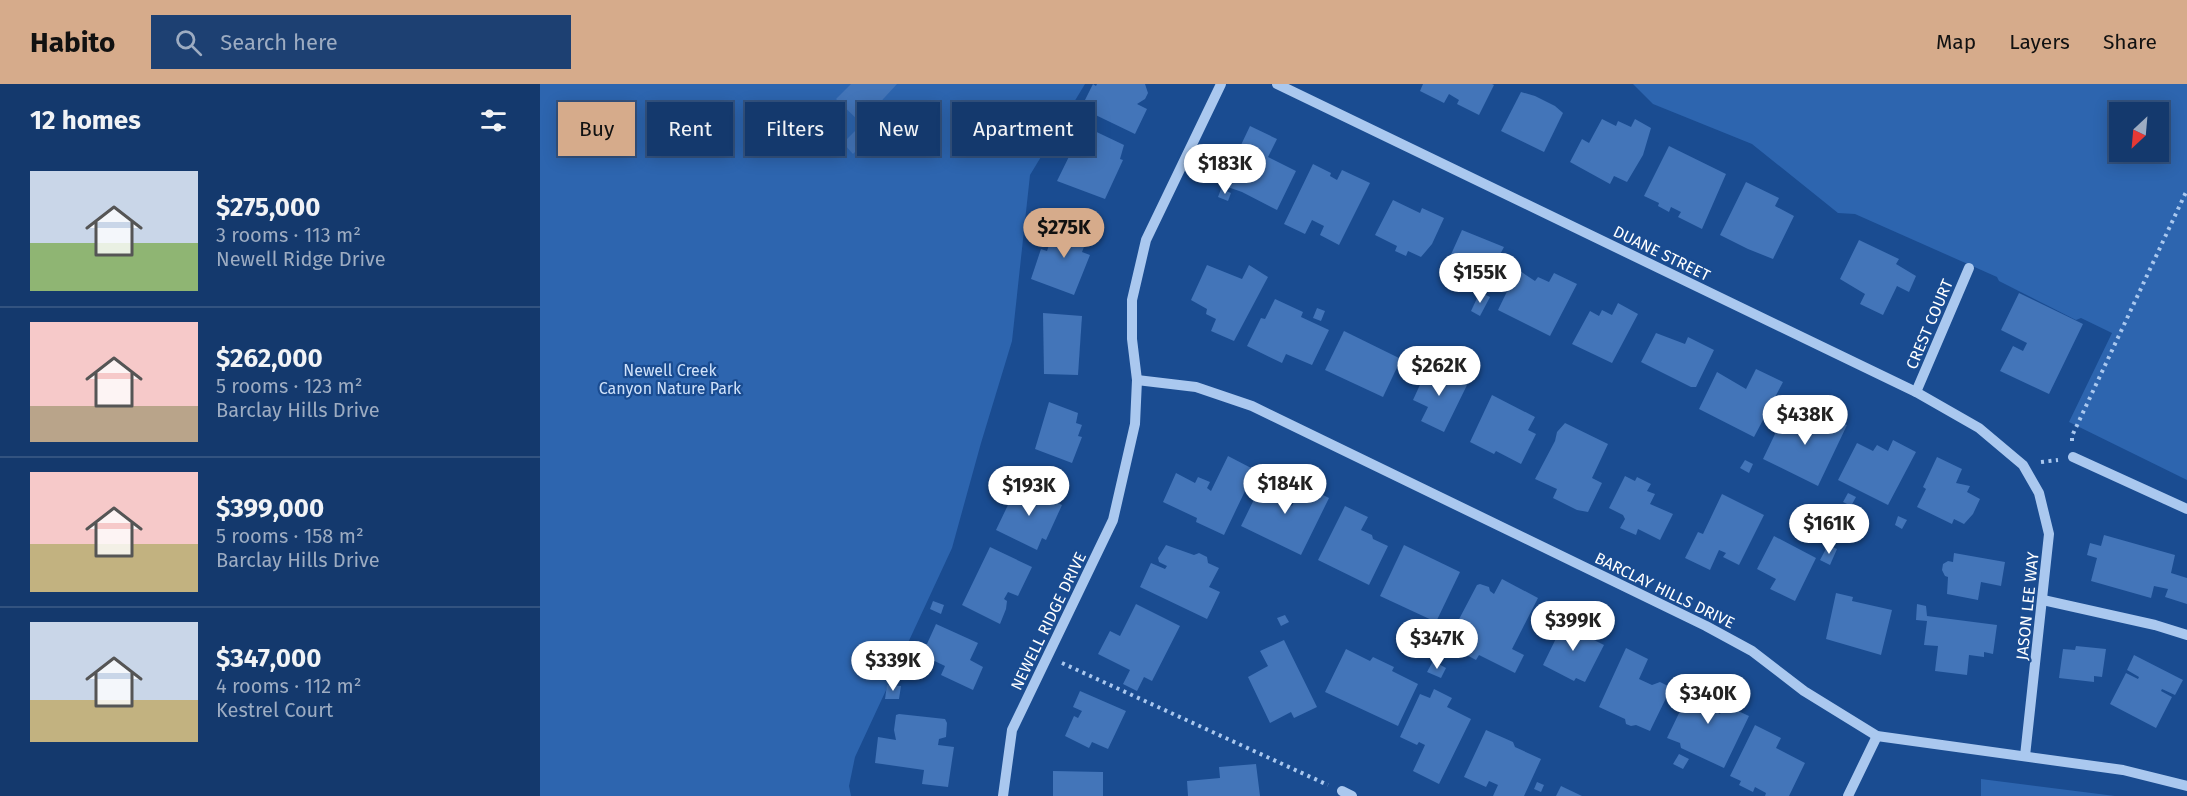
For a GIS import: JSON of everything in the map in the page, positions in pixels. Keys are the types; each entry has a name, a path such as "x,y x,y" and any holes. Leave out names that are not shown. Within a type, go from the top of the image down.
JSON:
{"street":[{"name":"NEWELL RIDGE DRIVE","path":"1003,796 1012,730 1113,520 1135,424 1137,380 1132,339 1132,300 1146,240 1221,84"},
{"name":"DUANE STREET","path":"1277,84 1916,392 1979,428 2023,465"},
{"name":"CREST COURT","path":"1916,392 1969,268"},
{"name":"BARCLAY HILLS DRIVE","path":"1137,380 1196,387 1252,406 1715,631 1752,651 1804,691 1877,736 2123,770 2187,786"},
{"path":"2073,457 2187,509"},
{"name":"JASON LEE WAY","path":"2023,465 2040,493 2049,534 2025,756"},
{"path":"2043,600 2155,625 2187,636"},
{"path":"1848,796 1877,736"}],"path":[{"path":"2023,465 2073,457 2072,436 2187,190"},
{"path":"1047,656 1347,794"}],"green space":[{"name":"Newell Creek Canyon Nature Park","path":"540,84 1085,84 1074,102 952,102 952,156 1041,156 1030,175 1012,341 952,548 855,757 849,786 851,796 540,796"},
{"path":"1633,84 2187,84 2187,480 2069,422 2112,333 2081,318 2076,320 1999,281 1997,277 1855,214 1838,213 1752,144 1653,104"},
{"path":"1981,779 2115,796 1981,796"}],"building":[{"path":"851,84 897,84 880,102 857,102 857,119 845,108 845,102 839,102 836,99"},
{"path":"1093,84 1096,86 1097,84 1145,84 1148,93 1145,99 1137,104 1147,109 1135,134 1095,115 1095,102 1084,102"},
{"path":"1423,84 1494,85 1479,115 1457,104 1459,100 1449,94 1444,103 1420,91"},
{"path":"1521,92 1555,106 1563,113 1544,152 1501,131"},
{"path":"1602,119 1616,126 1618,121 1631,127 1635,119 1651,128 1643,155 1627,182 1614,176 1610,184 1570,162 1582,139 1589,143"},
{"path":"1250,126 1277,139 1268,157 1296,171 1277,210 1242,192 1222,185"},
{"path":"857,129 857,150 853,154 845,145 845,141"},
{"path":"1095,131 1124,145 1120,159 1123,160 1105,199 1057,181 1069,156 1095,156"},
{"path":"1669,146 1726,174 1702,229 1678,217 1681,212 1671,207 1669,212 1658,206 1659,203 1644,196"},
{"path":"1313,164 1331,173 1330,176 1337,180 1342,170 1370,183 1339,245 1320,235 1324,226 1312,220 1305,234 1284,224"},
{"path":"1746,182 1779,198 1775,206 1794,216 1773,259 1720,235"},
{"path":"1221,189 1231,193 1228,201 1218,197"},
{"path":"1393,200 1420,213 1422,208 1444,218 1432,244 1421,257 1408,251 1406,256 1395,251 1397,246 1375,235"},
{"path":"1085,217 1099,221 1099,228 1084,223"},
{"path":"1064,220 1091,229 1082,252 1090,255 1074,295 1031,279 1041,249 1047,251 1051,239 1056,241"},
{"path":"1462,230 1504,247 1488,277 1483,275 1477,286 1444,270"},
{"path":"1859,240 1899,259 1896,264 1916,276 1909,292 1897,286 1883,315 1860,304 1865,294 1840,279"},
{"path":"1207,265 1242,279 1249,265 1268,277 1234,341 1211,331 1216,319 1206,314 1207,309 1191,300"},
{"path":"1520,271 1535,281 1538,277 1549,282 1554,273 1577,284 1550,336 1498,310 1516,273"},
{"path":"1480,292 1490,297 1480,316 1471,311"},
{"path":"2019,293 2083,324 2049,394 2000,371 2013,346 2023,351 2027,343 2001,330"},
{"path":"1275,299 1303,312 1301,317 1329,330 1312,365 1286,354 1282,363 1247,346 1261,318 1265,319"},
{"path":"1618,303 1638,314 1612,363 1572,344 1590,311 1599,316 1602,310 1612,315"},
{"path":"1317,308 1325,311 1321,321 1313,318"},
{"path":"1043,313 1082,316 1078,375 1044,374"},
{"path":"1344,331 1401,359 1383,397 1325,370"},
{"path":"1656,333 1685,344 1688,337 1714,350 1696,387 1691,387 1641,362"},
{"path":"1429,365 1468,383 1444,432 1421,421 1428,407 1413,400"},
{"path":"1756,369 1783,382 1754,437 1699,409 1717,372 1746,389"},
{"path":"1492,395 1535,417 1528,430 1536,434 1521,464 1496,451 1494,454 1470,442"},
{"path":"1049,402 1078,413 1076,423 1082,425 1078,436 1082,437 1072,463 1035,449"},
{"path":"1786,411 1804,420 1802,425 1811,430 1819,412 1847,425 1818,486 1763,459"},
{"path":"1565,423 1608,444 1592,478 1602,483 1588,512 1577,510 1553,498 1557,489 1535,479 1555,441 1557,432"},
{"path":"1893,440 1916,452 1888,505 1838,480 1857,443 1873,451 1877,445 1888,451"},
{"path":"1228,456 1255,470 1224,535 1196,522 1197,518 1163,502 1176,473 1195,483 1198,477 1210,482 1207,488 1211,491"},
{"path":"1937,457 1962,469 1956,483 1970,486 1967,492 1980,499 1973,514 1964,524 1954,519 1952,524 1917,507 1926,489 1923,487"},
{"path":"1745,460 1753,464 1749,473 1740,468"},
{"path":"1625,476 1635,481 1637,477 1651,484 1647,491 1655,494 1650,504 1673,514 1660,540 1638,529 1636,535 1620,528 1625,519 1623,515 1609,508"},
{"path":"1265,477 1291,490 1285,503 1292,506 1303,485 1329,498 1301,555 1241,526"},
{"path":"1018,484 1062,505 1046,540 1042,538 1037,550 996,530"},
{"path":"1848,493 1856,497 1851,506 1843,502"},
{"path":"1722,494 1764,515 1739,565 1723,557 1726,553 1719,550 1710,570 1685,558 1698,532 1703,534"},
{"path":"1345,506 1368,517 1361,530 1388,546 1369,585 1318,560"},
{"path":"1898,516 1907,520 1902,529 1895,525"},
{"path":"2104,535 2175,555 2171,573 2187,578 2187,604 2165,597 2168,589 2154,586 2151,598 2091,581 2097,558 2087,555 2090,543 2101,546"},
{"path":"1774,536 1816,558 1795,601 1770,589 1776,579 1757,569"},
{"path":"1166,545 1194,555 1199,553 1207,557 1208,563 1219,568 1209,587 1220,592 1207,619 1140,587 1151,563 1165,569 1167,566 1159,562 1158,558"},
{"path":"1404,545 1460,572 1436,622 1380,596"},
{"path":"1828,545 1837,549 1830,565 1820,560"},
{"path":"990,547 1032,567 1018,596 1008,592 1004,599 1007,601 1006,609 1000,624 962,605"},
{"path":"1954,553 2005,562 2001,586 1981,582 1978,600 1947,594 1948,577 1942,570 1943,564 1948,561 1953,562"},
{"path":"1502,579 1538,598 1512,649 1524,655 1515,673 1479,655 1476,660 1446,644 1477,585 1489,587 1494,594"},
{"path":"1836,593 1853,597 1852,601 1892,610 1881,655 1826,639"},
{"path":"933,601 944,605 941,614 930,609"},
{"path":"1136,604 1180,626 1152,681 1144,677 1137,691 1123,684 1130,670 1098,654 1110,631 1120,636"},
{"path":"1917,604 1926,606 1927,616 1997,625 1993,654 1984,652 1984,657 1969,655 1967,675 1935,671 1938,646 1924,645 1927,621 1916,620"},
{"path":"1285,615 1289,622 1281,626 1277,618"},
{"path":"1566,618 1588,629 1588,637 1604,645 1585,682 1576,678 1574,681 1543,665"},
{"path":"936,624 978,643 970,660 983,667 973,690 941,675 945,666 922,655"},
{"path":"1284,640 1317,707 1294,718 1291,712 1270,723 1248,677 1268,666 1260,651"},
{"path":"2076,646 2106,649 2102,677 2094,676 2094,682 2059,678 2063,649 2075,650"},
{"path":"1626,648 1648,659 1639,679 1652,685 1660,682 1668,686 1669,692 1650,731 1636,725 1626,724 1625,719 1599,707"},
{"path":"1346,649 1370,661 1373,657 1394,667 1392,671 1418,684 1398,726 1325,692"},
{"path":"2134,655 2183,680 2175,695 2162,689 2161,691 2172,697 2156,728 2110,704 2126,673 2138,679 2139,677 2127,670"},
{"path":"1433,661 1446,668 1441,678 1427,672"},
{"path":"1696,678 1724,692 1714,711 1720,714 1725,705 1749,716 1724,768 1681,748 1680,743 1667,738"},
{"path":"887,685 901,686 899,699 885,699"},
{"path":"1434,689 1452,698 1447,707 1471,719 1439,784 1413,771 1425,745 1419,742 1417,745 1400,737 1420,694 1430,698"},
{"path":"1080,691 1126,711 1108,749 1092,742 1089,748 1065,736 1074,716 1078,718 1082,711 1073,707"},
{"path":"896,715 945,719 946,737 939,739 938,745 954,747 948,787 922,784 924,770 875,763 878,737 896,740 894,730"},
{"path":"1755,725 1781,738 1776,748 1805,763 1789,796 1765,796 1766,793 1755,787 1753,792 1739,785 1741,781 1730,776"},
{"path":"1486,730 1513,742 1515,747 1541,759 1524,796 1493,796 1498,785 1489,781 1486,787 1464,777"},
{"path":"1679,754 1689,759 1683,769 1673,764"},
{"path":"1256,764 1260,796 1188,796 1187,781 1220,778 1219,767"},
{"path":"1053,771 1103,772 1103,796 1053,796"},
{"path":"1537,782 1544,785 1541,792 1534,789"},
{"path":"1561,786 1582,796 1556,796"}]}
